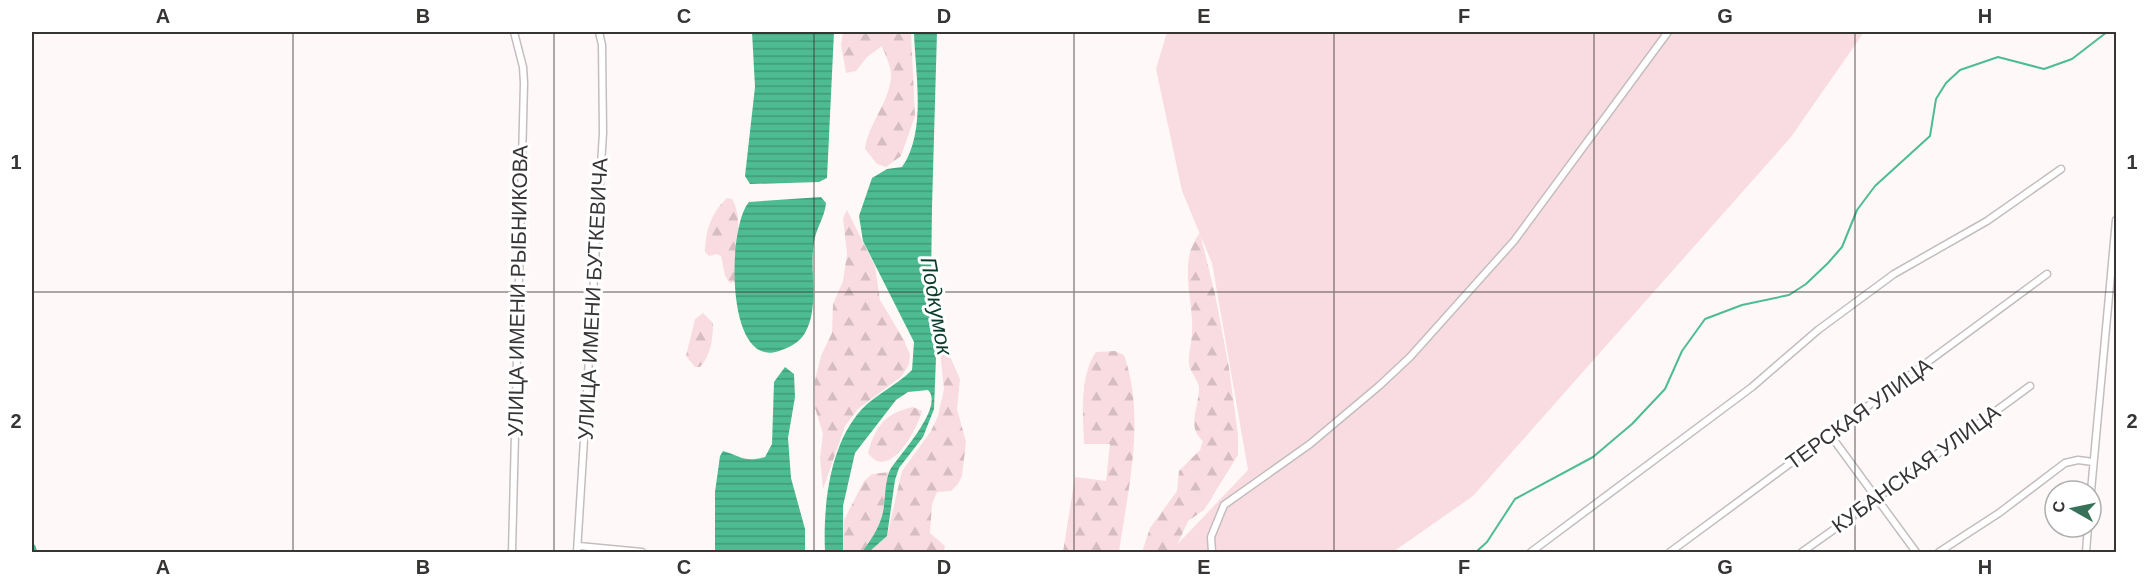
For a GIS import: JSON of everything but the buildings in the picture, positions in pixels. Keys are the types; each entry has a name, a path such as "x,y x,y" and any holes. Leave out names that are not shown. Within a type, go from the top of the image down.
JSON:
{"street":[{"name":"УЛИЦА ИМЕНИ РЫБНИКОВА","path":"512,552 524,83 523,67 514,32"},
{"name":"УЛИЦА ИМЕНИ БУТКЕВИЧА","path":"578,549 603,133 602,45 599,32"},
{"path":"1212,552 1210,537 1224,505 1310,444 1379,386 1410,357 1514,241 1668,32"},
{"path":"1531,552 1752,387 1818,330 1894,274 1987,221 2061,169"},
{"path":"2092,479 2116,220"},
{"name":"ТЕРСКАЯ УЛИЦА","path":"1670,552 1812,447 1831,436 2047,274"},
{"name":"КУБАНСКАЯ УЛИЦА","path":"1802,552 2030,386"},
{"path":"1831,436 1916,552"},
{"path":"1939,552 1999,513 2065,464 2078,460 2093,462"},
{"path":"578,549 642,552"}],"green space":[{"path":"843,32 911,32 915,116 901,156 886,167 877,164 865,149 870,131 887,96 891,73 889,65 882,46 867,57 856,71 846,73 841,45"},
{"path":"1167,32 1864,32 1791,137 1473,496 1393,552 1170,552 1248,470 1212,263 1182,191 1156,69"},
{"path":"727,198 732,199 735,206 738,227 735,282 730,283 725,276 721,256 717,254 709,256 705,252 710,223"},
{"path":"847,210 875,266 880,300 904,340 910,355 909,364 902,376 858,409 845,426 823,489 820,458 823,434 815,408 815,380 821,356 832,333 833,304 843,281 847,254 843,218"},
{"path":"1200,233 1215,294 1229,368 1238,435 1238,455 1204,510 1188,521 1174,552 1142,552 1150,528 1177,491 1179,471 1200,450 1203,441 1195,430 1199,389 1189,360 1192,320 1188,281 1189,255"},
{"path":"703,313 713,323 712,341 704,363 700,367 695,367 686,356 695,319"},
{"path":"944,343 960,379 957,409 966,442 962,476 958,484 951,491 937,492 932,504 930,533 945,546 944,551 869,552 887,536 902,471 931,431 938,416 944,389 940,352"},
{"path":"1115,351 1124,355 1134,404 1133,454 1119,552 1063,552 1075,477 1106,481 1110,444 1084,444 1083,396 1087,373 1096,352"},
{"path":"913,407 922,411 909,440 893,457 885,461 876,461 868,453 878,429 888,417"},
{"path":"890,472 878,529 862,552 843,552 844,520 864,481 872,474"}],"shaded area":[{"path":"752,32 834,32 827,178 819,182 750,184 745,176 755,87"},
{"path":"914,32 937,32 931,286 937,332 934,409 923,437 899,468 895,480 887,536 869,552 862,552 880,521 890,470 926,419 932,398 928,390 908,392 896,400 855,453 843,506 843,552 825,552 827,497 835,459 842,441 861,410 912,370 914,342 863,241 859,216 872,178 887,169 902,167 910,153 915,136 918,101"},
{"path":"821,197 826,203 814,242 813,300 809,323 803,336 794,344 779,351 761,351 748,339 740,319 736,293 737,238 742,216 749,202"},
{"path":"785,367 794,374 795,397 788,438 791,478 805,529 805,552 715,552 715,492 720,456 723,451 747,459 765,457 772,444 774,382"}],"waterway":[{"path":"1476,552 1487,542 1515,499 1593,457 1632,424 1665,389 1682,351 1705,319 1742,305 1789,295 1806,284 1828,263 1842,247 1857,210 1875,186 1930,136 1936,99 1946,83 1960,70 1998,57 2044,69 2072,59 2107,32"},
{"path":"32,548 33,552"}],"water label":[{"name":"Подкумок","path":"937,306"}]}
